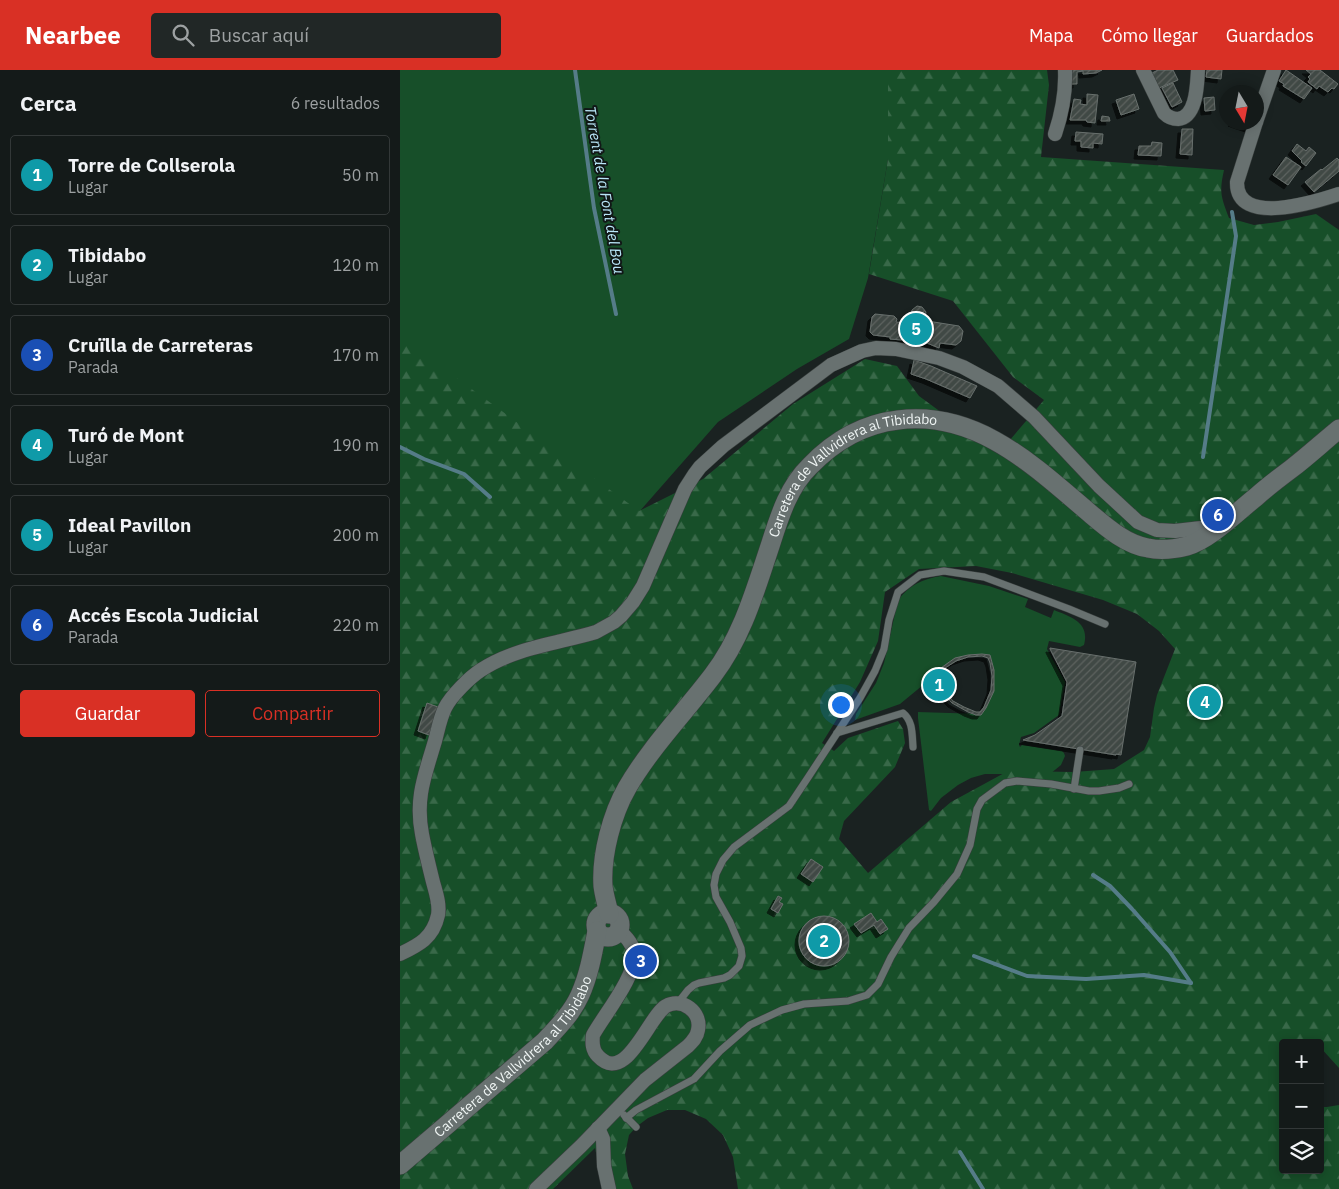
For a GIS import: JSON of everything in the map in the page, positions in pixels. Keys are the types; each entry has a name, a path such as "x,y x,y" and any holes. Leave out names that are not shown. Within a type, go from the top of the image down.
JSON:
{"street":[{"path":"1055,134 1064,100 1065,70"},
{"path":"1143,70 1164,113 1170,118 1175,119 1187,115 1192,108 1195,100 1198,70"},
{"path":"1264,99 1274,70"},
{"path":"1253,130 1237,182 1238,193 1245,202 1254,206 1272,208 1301,204 1339,194"},
{"path":"400,954 418,945 432,932 437,917 438,904 422,836 419,802 442,715 449,702 469,680 491,664 526,650 596,632 606,628 622,616 643,586 685,489 694,475 722,446 831,365 862,351 887,348 926,354 963,368 998,386 1034,417 1099,486 1138,522 1157,530 1175,531 1201,528 1212,533"},
{"name":"Carretera de Vallvidrera al Tibidabo","path":"608,914 603,886 605,853 612,824 626,789 644,763 718,669 732,646 753,597 782,511 792,490 806,469 826,450 858,430 892,420 908,418 951,422 981,433 1019,454 1104,526 1128,542 1147,548 1168,549 1190,545 1212,533 1339,429"},
{"path":"612,914 618,919 619,930 614,936 603,936 597,931 598,919 601,916 612,914"},
{"path":"536,1189 598,1128 621,1113 645,1080 688,1046 693,1041 698,1029 698,1018 695,1013 687,1006 671,1004 661,1010 632,1052 624,1059 619,1062 604,1061 595,1053 592,1042 594,1034 629,977 634,960 634,951 631,944 619,930"},
{"name":"Carretera de Vallvidrera al Tibidabo","path":"400,1165 545,1041 559,1026 580,995 597,931"},
{"path":"598,1128 603,1139 604,1166 609,1189"}],"lane":[{"path":"677,1004 688,990 698,982 724,978 739,966 742,956 741,948 730,922 716,897 714,886 716,874 723,860 734,847 789,806 860,698 884,649 888,620 898,592 920,575 944,572 984,577 1105,624"},
{"path":"837,733 903,712 908,717 911,726 913,747"},
{"path":"1074,788 1080,750"},
{"path":"621,1113 636,1110 694,1080 720,1051 750,1025 782,1010 804,1004 848,1001 867,995 878,984 891,957 909,928 957,874 970,846 977,809 982,800 1006,783 1017,781 1099,791 1119,788 1129,784"},
{"path":"621,1113 636,1127"}],"green space":[{"path":"400,70 888,70 888,159 868,278 849,339 797,369 718,422 639,512 400,340"},
{"path":"888,70 1047,70 1049,85 1041,157 1224,170 1222,194 1229,218 1254,225 1316,214 1339,230 1339,1068 1324,1051 1324,1039 1279,1039 1279,1174 1324,1174 1324,1107 1339,1105 1339,1189 738,1189 733,1157 723,1135 706,1119 685,1110 667,1110 648,1118 629,1135 625,1154 628,1176 633,1189 604,1189 595,1148 553,1189 400,1189 400,337 639,511 703,479 793,404 865,359 897,366 919,396 998,454 1044,400 1013,377 953,301 869,274 888,159","holes":["976,566 1012,573 1103,600 1137,614 1159,631 1175,649 1157,695 1150,737 1144,750 1114,769 1074,772 1008,771 951,802 868,873 839,839 844,821 895,767 905,743 903,729 898,721 848,738 834,751 822,743 860,682 878,641 885,592 919,569"]},
{"path":"941,576 989,586 1028,599 1025,607 1051,618 1054,610 1067,615 1082,626 1085,637 1084,645 1080,647 1049,641 1047,649 1065,682 1059,715 1034,733 1021,737 1019,745 1020,747 1022,745 1062,751 1065,756 1061,765 1050,774 985,774 971,778 941,798 931,811 929,810 918,712 981,714 990,701 994,686 994,671 990,655 967,655 952,661 900,704 855,720 856,714 876,683 884,663 898,600 907,590 917,584"}],"building":[{"path":"1070,70 1102,70 1096,73 1083,74 1083,71 1077,72 1077,84 1071,84"},
{"path":"1158,70 1173,70 1178,80 1159,88 1152,73"},
{"path":"1207,70 1222,70 1221,79 1206,77"},
{"path":"1286,70 1312,88 1304,99 1283,86 1284,84 1279,81"},
{"path":"1306,70 1320,70 1338,84 1328,92 1319,86 1317,89 1308,82 1310,79 1308,77 1311,74"},
{"path":"1173,83 1182,102 1172,107 1162,88"},
{"path":"1087,94 1098,95 1095,123 1087,122 1086,120 1070,120 1074,99 1081,100 1080,104 1087,105"},
{"path":"1134,94 1139,109 1121,115 1116,100"},
{"path":"1214,97 1215,110 1205,111 1204,98"},
{"path":"1102,116 1109,117 1110,121 1101,121"},
{"path":"1182,129 1193,129 1192,155 1180,154"},
{"path":"1076,132 1103,134 1102,144 1093,143 1093,148 1081,147 1081,141 1075,141"},
{"path":"1152,142 1162,143 1161,156 1138,155 1139,146 1151,146"},
{"path":"1297,144 1306,151 1309,147 1316,153 1306,166 1292,151"},
{"path":"1286,157 1301,167 1288,185 1273,175"},
{"path":"1337,158 1339,160 1339,171 1314,192 1305,182"},
{"path":"917,306 922,307 926,312 925,317 921,320 959,326 963,331 961,341 956,345 940,343 939,348 922,341 902,338 902,340 890,339 890,337 873,335 870,332 872,317 875,314 894,316 897,319 896,322 913,324 915,320 911,315 912,310"},
{"path":"914,360 977,386 970,398 911,374"},
{"path":"1050,648 1136,662 1121,755 1023,740 1035,735 1062,716 1067,682"},
{"path":"968,655 990,655 994,670 994,691 981,715 968,712 952,703 942,693 934,676 938,670 955,658","holes":["982,656 988,658 992,676 991,690 980,712 976,712 953,701 944,691 937,676 956,661 968,657"]},
{"path":"427,703 438,707 429,735 418,731"},
{"path":"811,859 823,867 813,882 801,874"},
{"path":"778,896 782,898 779,902 783,904 778,913 771,909"},
{"path":"871,913 877,922 881,919 888,929 880,934 874,925 861,933 854,924"},
{"path":"824,916 834,918 842,923 847,931 849,941 847,951 842,959 834,964 824,966 814,964 806,959 801,951 799,941 801,931 806,923 814,918"}],"waterway":[{"name":"Torrent de la Font del Bou","path":"575,70 594,208 616,314"},
{"path":"1203,457 1236,236 1232,212"},
{"path":"400,447 424,459 464,474 490,497"},
{"path":"1093,875 1110,886 1132,909 1170,952 1191,983"},
{"path":"974,956 1027,976 1086,979 1144,975 1191,983"},
{"path":"960,1152 983,1189"}],"place":[{"name":"Ideal Pavillon","path":"916,329"},
{"name":"Accés Escola Judicial","path":"1218,515"},
{"name":"Torre de Collserola","path":"939,685"},
{"name":"Turó de Mont","path":"1205,702"},
{"name":"Tibidabo","path":"824,941"},
{"name":"Cruïlla de Carreteras","path":"641,961"}]}
